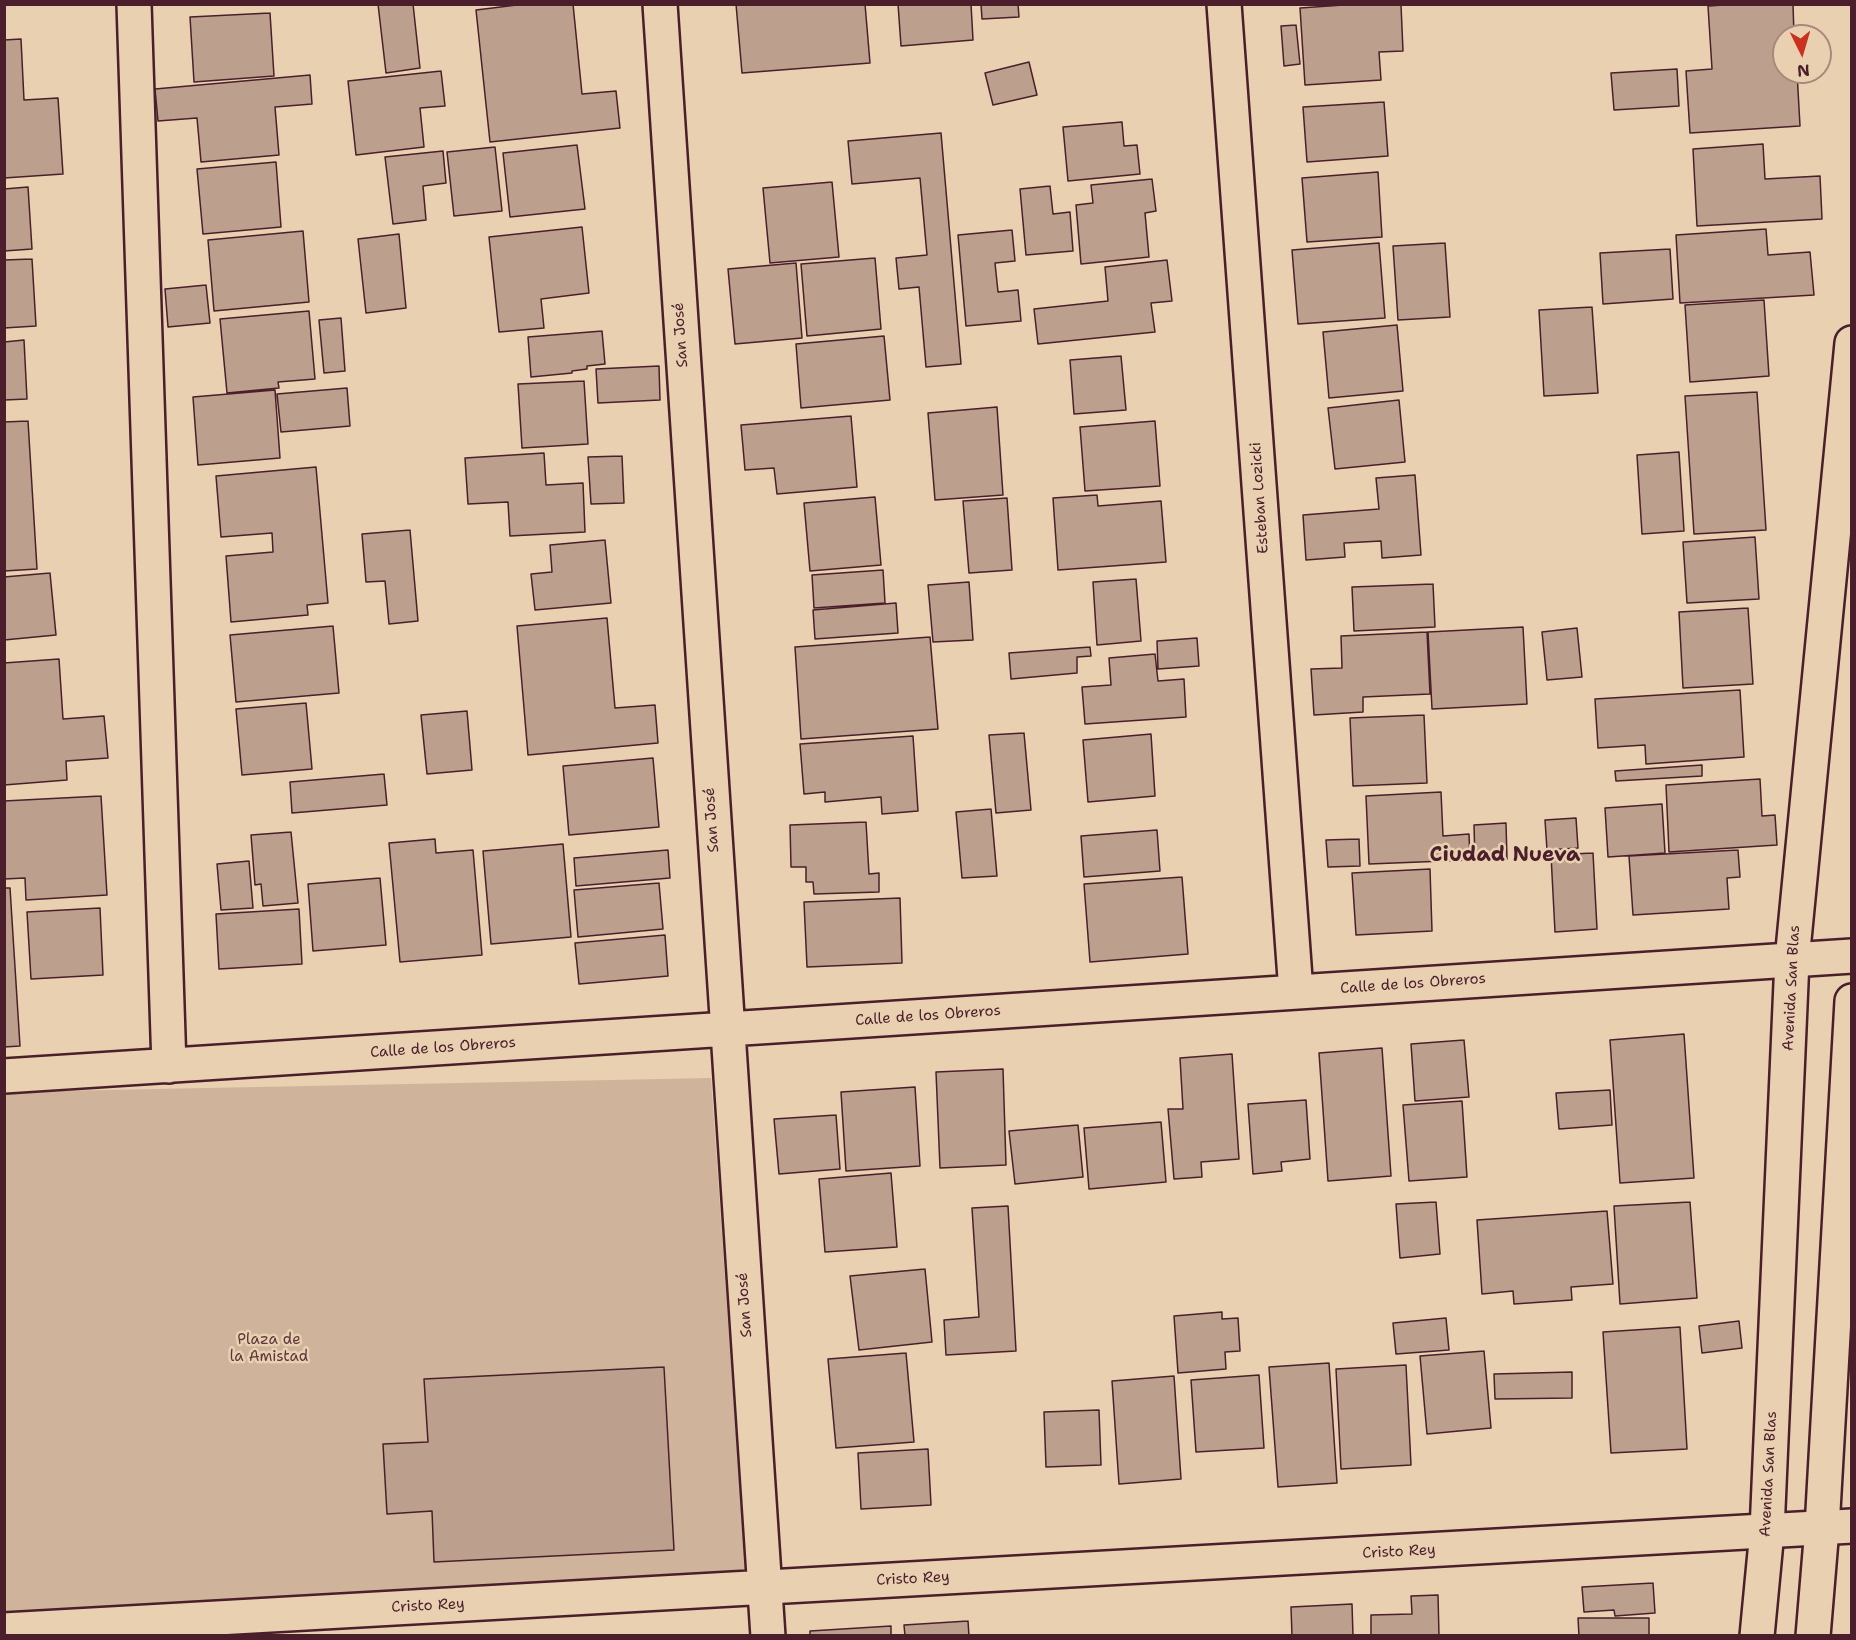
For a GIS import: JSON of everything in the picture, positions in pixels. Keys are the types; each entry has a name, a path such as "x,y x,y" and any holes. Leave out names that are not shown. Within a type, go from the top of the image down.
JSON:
{"street":[{"path":"135,4 169,1066"},
{"name":"San José","path":"660,4 726,1029 768,1635"},
{"name":"Esteban Lozicki","path":"1224,4 1296,992"},
{"name":"Avenida San Blas","path":"1757,1635 1767,1531 1792,960 1850,389 1851,343"},
{"name":"Calle de los Obreros","path":"4,1076 1851,956"},
{"path":"1813,1635 1842,1531 1851,1001"},
{"name":"Cristo Rey","path":"4,1630 1767,1531 1842,1531"}],"green space":[{"name":"Plaza de la Amistad","path":"711,1078 746,1579 5,1627 5,1092"}],"building":[{"path":"378,4 413,4 420,68 386,73"},
{"path":"525,4 573,4 582,94 616,91 620,128 490,142 476,10"},
{"path":"736,4 865,4 870,63 742,73"},
{"path":"898,4 971,4 973,40 901,46"},
{"path":"981,4 1018,4 1019,17 982,19"},
{"path":"1358,4 1401,5 1403,51 1379,52 1381,80 1305,85 1300,8"},
{"path":"1793,4 1794,24 1772,24 1772,84 1798,84 1800,126 1690,133 1686,71 1712,69 1708,6"},
{"path":"270,13 274,76 194,82 190,17"},
{"path":"1296,25 1300,64 1284,66 1281,26"},
{"path":"21,39 24,100 58,98 63,174 4,178 4,40"},
{"path":"1029,62 1037,95 993,105 985,73"},
{"path":"1677,69 1679,106 1614,110 1611,73"},
{"path":"441,71 445,106 420,108 424,147 356,155 348,81"},
{"path":"310,75 312,104 275,107 279,155 201,162 197,118 158,121 155,89"},
{"path":"1384,102 1388,156 1307,162 1303,107"},
{"path":"1122,122 1124,146 1137,145 1140,174 1068,181 1063,127"},
{"path":"941,133 961,364 926,367 919,287 899,289 896,258 927,255 920,178 852,184 848,141"},
{"path":"1763,144 1765,179 1820,176 1822,219 1697,226 1693,149"},
{"path":"577,145 585,209 510,217 503,153"},
{"path":"495,147 502,211 454,216 447,152"},
{"path":"443,151 446,183 423,186 426,220 393,224 385,157"},
{"path":"276,162 281,227 203,234 197,169"},
{"path":"1378,172 1382,237 1307,242 1302,178"},
{"path":"1152,179 1156,211 1145,213 1149,257 1081,264 1076,205 1093,203 1091,185"},
{"path":"832,182 839,257 770,263 763,188"},
{"path":"1050,186 1053,214 1070,212 1073,251 1026,255 1020,189"},
{"path":"28,187 32,249 4,251 4,189"},
{"path":"582,227 589,293 541,299 544,328 499,332 489,237"},
{"path":"1766,229 1768,255 1810,252 1814,295 1680,303 1676,235"},
{"path":"1012,230 1015,261 995,263 998,292 1018,290 1021,321 966,326 958,235"},
{"path":"303,231 309,302 214,311 208,240"},
{"path":"399,234 406,308 366,313 358,239"},
{"path":"1379,243 1385,318 1298,324 1292,250"},
{"path":"1445,243 1450,317 1398,320 1393,246"},
{"path":"1670,249 1673,299 1603,304 1600,253"},
{"path":"875,258 881,329 807,336 801,264"},
{"path":"32,259 36,326 4,328 4,260"},
{"path":"1167,260 1172,301 1151,303 1155,332 1038,344 1034,309 1108,301 1105,267"},
{"path":"796,263 802,338 735,344 728,269"},
{"path":"206,285 210,323 168,327 165,289"},
{"path":"1764,300 1769,376 1690,382 1685,305"},
{"path":"1592,307 1598,393 1544,396 1539,310"},
{"path":"309,311 315,379 278,382 279,388 227,393 220,319"},
{"path":"341,318 345,371 324,373 319,320"},
{"path":"1397,325 1403,391 1329,398 1323,332"},
{"path":"602,331 605,364 587,366 587,369 572,371 572,373 531,377 528,337"},
{"path":"884,336 890,400 801,408 796,344"},
{"path":"24,340 27,399 4,400 4,342"},
{"path":"1121,356 1126,410 1074,414 1070,360"},
{"path":"659,366 660,400 598,403 596,369"},
{"path":"584,381 588,444 522,448 518,384"},
{"path":"347,388 350,426 281,432 277,394"},
{"path":"275,390 280,458 198,465 193,397"},
{"path":"1757,392 1766,530 1694,534 1685,396"},
{"path":"1399,400 1405,462 1335,469 1328,408"},
{"path":"997,407 1003,495 935,500 928,413"},
{"path":"851,416 857,487 777,494 774,468 745,470 741,425"},
{"path":"28,421 37,569 4,571 4,422"},
{"path":"1155,421 1160,486 1085,491 1080,427"},
{"path":"1679,452 1684,531 1642,534 1637,455"},
{"path":"544,453 546,485 583,483 585,532 510,536 508,502 468,504 465,458"},
{"path":"622,456 624,503 591,504 588,457"},
{"path":"316,467 328,603 307,605 308,615 231,622 226,556 273,552 272,533 221,537 216,476"},
{"path":"1415,475 1421,555 1382,558 1381,541 1344,543 1345,557 1306,560 1303,515 1379,509 1376,478"},
{"path":"1097,495 1098,506 1161,501 1166,562 1058,570 1053,498"},
{"path":"875,497 881,565 810,571 804,503"},
{"path":"1007,498 1012,570 969,573 963,501"},
{"path":"410,530 418,621 389,624 385,581 366,582 362,534"},
{"path":"1755,537 1759,599 1687,603 1683,542"},
{"path":"605,540 611,603 535,610 531,574 552,572 550,545"},
{"path":"883,570 885,603 814,608 812,575"},
{"path":"50,573 56,635 4,640 4,577"},
{"path":"1136,579 1141,641 1097,645 1093,582"},
{"path":"969,582 973,640 933,642 928,585"},
{"path":"1433,584 1435,627 1354,631 1352,587"},
{"path":"896,603 898,633 815,639 813,610"},
{"path":"1748,608 1753,684 1683,688 1679,612"},
{"path":"607,618 615,708 655,705 658,743 528,755 517,626"},
{"path":"333,626 339,693 236,702 230,635"},
{"path":"1523,627 1527,704 1432,709 1428,632"},
{"path":"1577,628 1582,677 1547,680 1542,632"},
{"path":"1427,632 1430,694 1363,697 1363,712 1314,715 1311,669 1342,668 1341,636"},
{"path":"930,637 938,729 801,739 795,647"},
{"path":"1197,638 1199,666 1158,669 1157,641"},
{"path":"1090,647 1091,656 1077,657 1077,673 1011,679 1009,653"},
{"path":"1155,654 1158,681 1184,679 1186,717 1085,724 1082,687 1111,685 1109,658"},
{"path":"59,659 63,719 104,716 108,758 66,761 67,780 4,785 4,663"},
{"path":"1740,690 1744,757 1646,764 1645,745 1598,748 1595,699"},
{"path":"306,703 312,769 242,775 236,709"},
{"path":"467,711 472,770 427,774 421,715"},
{"path":"1424,715 1427,783 1353,786 1350,718"},
{"path":"1024,733 1031,810 996,813 989,735"},
{"path":"1151,734 1155,796 1088,802 1083,740"},
{"path":"913,736 918,811 882,814 881,797 825,802 825,792 804,794 800,744"},
{"path":"653,758 659,827 569,835 563,766"},
{"path":"1702,765 1702,776 1616,781 1615,771"},
{"path":"384,774 387,805 292,813 290,782"},
{"path":"1760,779 1762,816 1775,815 1777,845 1669,852 1666,785"},
{"path":"1441,792 1443,836 1469,834 1470,860 1369,864 1366,796"},
{"path":"101,796 107,895 26,900 25,878 4,879 4,801"},
{"path":"1662,804 1665,853 1608,857 1605,808"},
{"path":"991,809 997,876 962,878 956,812"},
{"path":"1576,818 1578,848 1547,850 1545,820"},
{"path":"866,822 869,874 879,873 879,892 814,894 813,882 806,882 806,867 791,867 790,825"},
{"path":"1506,823 1507,859 1475,860 1474,825"},
{"path":"1157,830 1160,871 1084,877 1081,836"},
{"path":"291,832 298,903 263,906 261,884 255,885 251,835"},
{"path":"435,839 436,853 473,850 482,955 400,962 389,843"},
{"path":"1359,839 1360,866 1328,867 1326,840"},
{"path":"563,844 571,937 491,944 483,851"},
{"path":"668,850 670,878 576,886 574,858"},
{"path":"1738,850 1740,877 1727,878 1729,909 1633,915 1629,856"},
{"path":"1593,853 1597,929 1555,932 1551,855"},
{"path":"249,861 253,908 221,910 217,864"},
{"path":"1430,869 1432,931 1356,935 1352,873"},
{"path":"1182,877 1188,954 1090,962 1084,884"},
{"path":"380,878 386,945 313,951 308,884"},
{"path":"659,883 663,929 578,937 574,890"},
{"path":"4,888 10,888 20,1046 4,1047"},
{"path":"900,898 902,963 807,967 804,902"},
{"path":"100,908 103,975 31,979 27,912"},
{"path":"299,909 302,964 219,969 216,914"},
{"path":"665,935 668,976 579,984 575,943"},
{"path":"1684,1034 1694,1178 1620,1183 1610,1040"},
{"path":"1464,1040 1469,1097 1415,1101 1411,1044"},
{"path":"1382,1048 1391,1176 1328,1181 1319,1053"},
{"path":"1232,1054 1239,1159 1201,1162 1202,1177 1174,1179 1168,1109 1183,1109 1180,1058"},
{"path":"1003,1069 1006,1165 940,1168 936,1072"},
{"path":"915,1087 920,1166 846,1171 841,1092"},
{"path":"1610,1090 1612,1125 1559,1129 1556,1093"},
{"path":"1306,1100 1310,1159 1281,1162 1282,1171 1253,1174 1248,1104"},
{"path":"1462,1101 1467,1177 1409,1181 1403,1105"},
{"path":"836,1115 840,1169 779,1174 774,1119"},
{"path":"1161,1122 1166,1182 1089,1189 1084,1128"},
{"path":"1078,1125 1083,1177 1015,1184 1009,1131"},
{"path":"891,1173 897,1247 825,1252 819,1179"},
{"path":"1436,1202 1440,1254 1400,1258 1396,1204"},
{"path":"1690,1202 1697,1298 1620,1304 1614,1206"},
{"path":"1008,1206 1016,1351 946,1355 944,1320 979,1317 972,1208"},
{"path":"1607,1211 1613,1284 1571,1287 1572,1300 1514,1304 1513,1291 1482,1294 1477,1220"},
{"path":"925,1269 932,1342 859,1350 850,1276"},
{"path":"1222,1312 1222,1319 1238,1318 1240,1351 1225,1352 1226,1369 1178,1373 1174,1316"},
{"path":"1446,1318 1449,1350 1396,1354 1393,1323"},
{"path":"1739,1321 1742,1348 1702,1353 1699,1326"},
{"path":"1680,1327 1687,1449 1611,1453 1603,1332"},
{"path":"1484,1351 1491,1428 1427,1434 1420,1356"},
{"path":"906,1353 914,1442 836,1448 828,1359"},
{"path":"1329,1363 1337,1483 1278,1487 1269,1367"},
{"path":"1406,1365 1411,1465 1341,1469 1336,1369"},
{"path":"664,1367 674,1550 434,1562 432,1511 387,1514 383,1444 428,1442 424,1379"},
{"path":"1572,1372 1572,1398 1495,1399 1494,1374"},
{"path":"1259,1375 1264,1448 1196,1452 1191,1380"},
{"path":"1174,1376 1181,1479 1119,1484 1112,1381"},
{"path":"1099,1410 1101,1465 1046,1467 1044,1412"},
{"path":"928,1449 931,1505 861,1509 858,1453"},
{"path":"1653,1583 1655,1613 1615,1616 1614,1610 1584,1612 1582,1587"},
{"path":"1438,1595 1439,1636 1367,1636 1371,1635 1371,1615 1412,1614 1411,1596"},
{"path":"1352,1604 1353,1636 1292,1636 1291,1607"},
{"path":"1578,1618 1649,1618 1649,1636 1579,1636"},
{"path":"968,1621 969,1636 905,1636 904,1625"},
{"path":"891,1626 891,1636 810,1636 810,1631"}],"district":[{"name":"Ciudad Nueva","path":"1505,856"}]}
